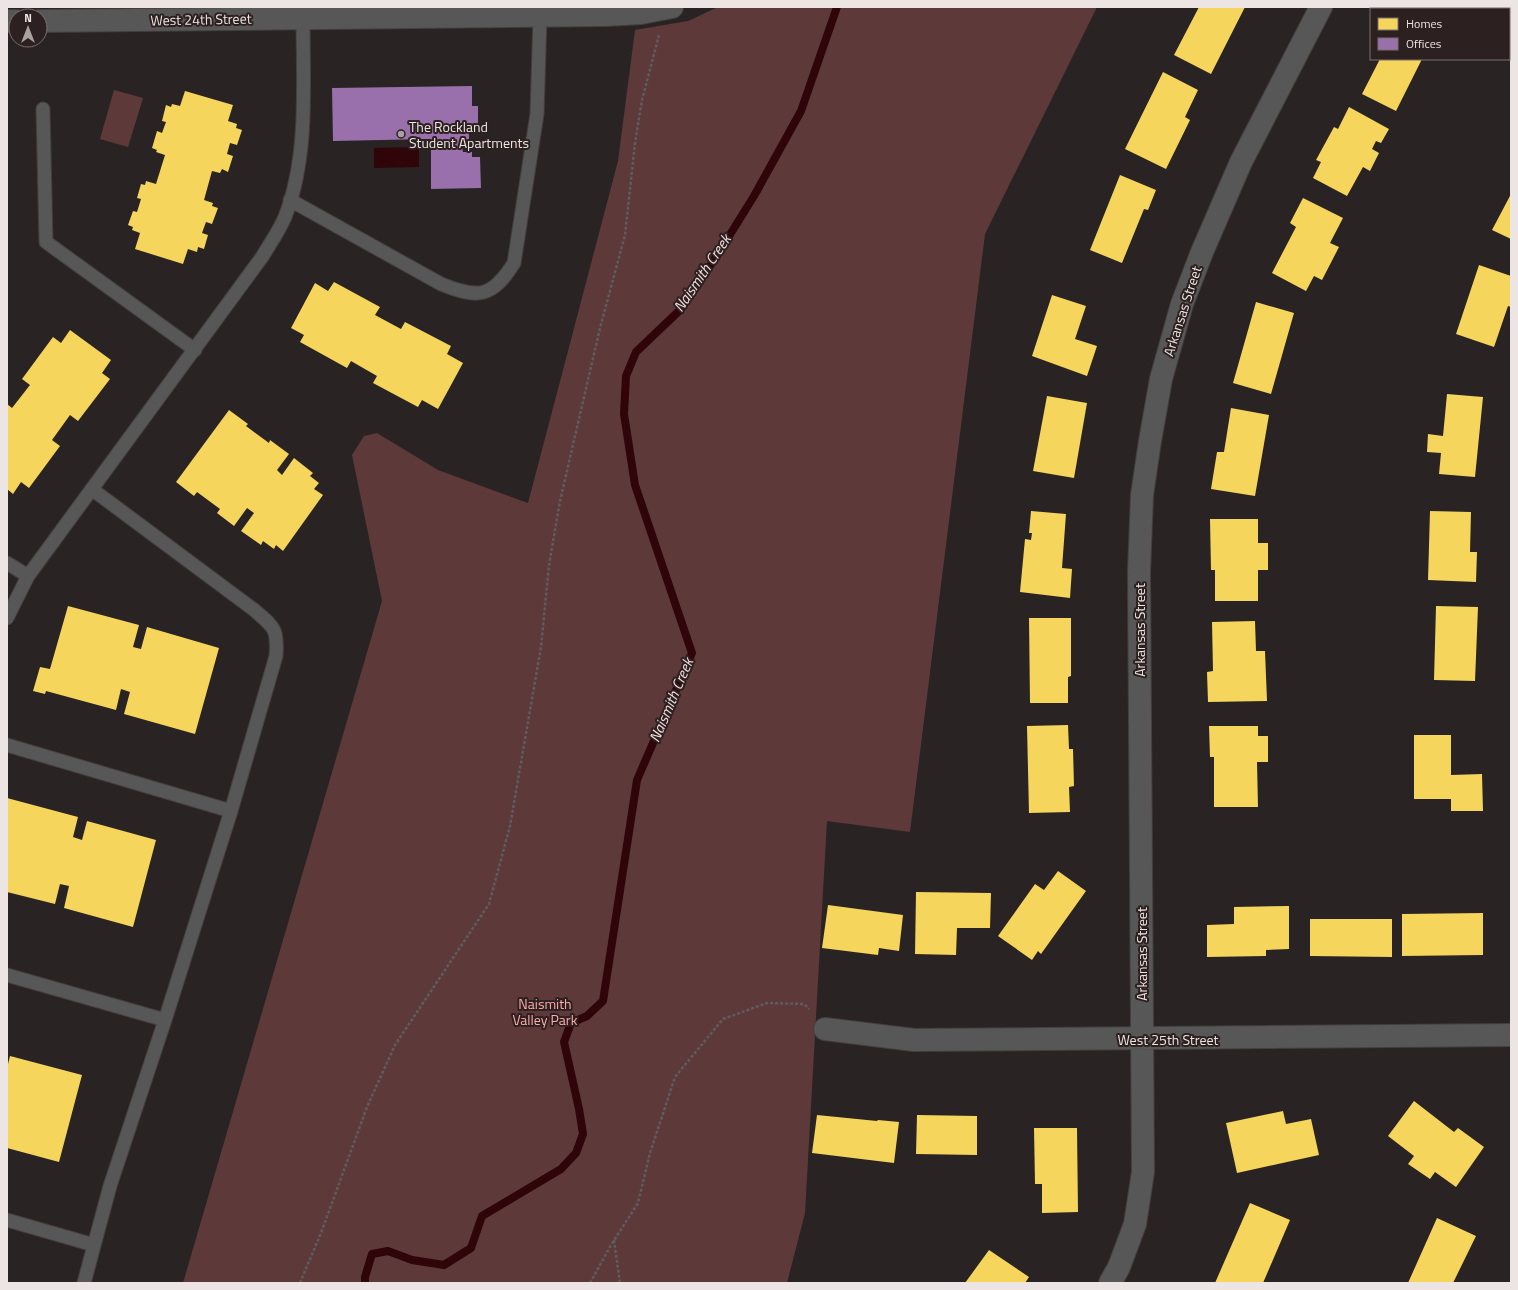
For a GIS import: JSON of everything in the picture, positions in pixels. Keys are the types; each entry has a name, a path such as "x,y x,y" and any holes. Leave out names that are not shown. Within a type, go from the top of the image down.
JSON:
{"street":[{"name":"West 24th Street","path":"48,20 90,14 540,16 641,13 672,7"},
{"name":"Arkansas Street","path":"1110,1283 1119,1267 1135,1224 1143,1172 1139,572 1142,495 1150,441 1161,379 1182,304 1202,252 1241,162 1321,7"},
{"name":"West 25th Street","path":"825,1029 914,1040 1511,1035"}],"lane":[{"path":"7,618 28,576 262,257 284,218 298,173 303,112 291,14"},
{"path":"290,200 441,284 462,293 487,292 503,280 514,263 537,114 540,16"},
{"path":"43,109 46,242 195,350"},
{"path":"84,1283 110,1186 165,1020 231,811 276,656 278,636 269,623 253,609 92,490"},
{"path":"7,563 28,576"},
{"path":"7,745 231,811"},
{"path":"7,975 165,1020"},
{"path":"7,1220 94,1245"}],"path":[{"path":"300,1283 321,1233 367,1107 395,1045 489,904 510,826 541,647 549,565 560,502 600,328 625,235 634,143 642,100 658,38"},
{"path":"590,1283 614,1238 638,1203 650,1153 675,1077 723,1019 767,1003 804,1004 825,1029"},
{"path":"614,1238 620,1283"}],"green space":[{"name":"Naismith Valley Park","path":"718,7 1097,7 985,234 910,832 827,821 805,1213 787,1283 183,1283 382,601 352,455 364,436 377,433 438,470 528,503 618,161 635,30 688,21"},
{"path":"114,90 143,98 128,147 100,139"}],"shaded area":[{"path":"419,147 419,167 374,168 374,148"}],"building: Homes":[{"path":"1199,7 1245,7 1211,74 1174,55"},
{"path":"1379,60 1422,60 1396,111 1362,94"},
{"path":"1163,72 1198,90 1185,117 1190,120 1166,169 1125,149"},
{"path":"185,91 233,105 228,121 237,124 236,128 242,130 237,145 230,143 227,154 233,156 228,172 222,169 220,173 212,171 204,200 213,203 212,206 218,208 212,224 206,222 202,233 208,235 204,249 198,247 197,252 188,249 183,264 135,249 140,233 132,230 133,227 128,225 133,211 137,212 141,199 137,198 141,184 145,185 146,181 156,184 165,155 156,152 157,150 152,148 157,131 162,133 166,122 162,121 166,105 171,107 172,104 180,106"},
{"path":"1349,107 1389,129 1381,143 1376,141 1372,149 1379,153 1370,171 1363,167 1347,196 1313,178 1321,162 1316,160 1334,127 1338,129"},
{"path":"1120,175 1156,190 1148,210 1144,209 1122,263 1090,250"},
{"path":"1511,194 1511,239 1492,230"},
{"path":"1303,198 1343,218 1330,243 1339,247 1322,280 1314,276 1306,291 1272,273 1296,227 1290,223"},
{"path":"1479,265 1511,276 1511,307 1508,306 1494,347 1456,334"},
{"path":"334,282 380,307 375,315 401,329 405,322 451,346 447,354 463,363 438,409 422,400 418,407 373,383 377,376 351,361 347,368 300,342 304,335 291,328 315,283 328,291"},
{"path":"1052,295 1086,306 1075,339 1097,346 1087,376 1032,356"},
{"path":"1256,302 1294,313 1271,394 1233,383"},
{"path":"70,330 111,360 102,373 110,379 78,421 70,415 52,440 60,446 29,488 21,482 13,494 7,489 7,404 12,408 30,385 22,379 53,337 61,343"},
{"path":"1447,394 1483,397 1475,477 1439,474 1441,453 1427,452 1428,434 1443,436"},
{"path":"1047,396 1087,403 1074,478 1033,471"},
{"path":"1231,408 1269,415 1255,496 1211,489 1217,452 1224,452"},
{"path":"229,410 248,424 246,426 269,443 270,440 289,454 277,470 282,475 294,458 313,473 310,476 319,483 314,489 323,495 283,551 276,545 274,549 263,541 261,545 241,531 254,513 247,508 234,526 217,513 220,509 197,492 194,496 176,482"},
{"path":"1031,511 1066,514 1062,568 1072,569 1070,598 1020,592 1025,539 1031,540 1032,533 1029,533"},
{"path":"1430,511 1471,512 1470,552 1477,552 1476,582 1428,580"},
{"path":"1210,519 1258,519 1258,543 1268,543 1268,570 1258,570 1258,601 1215,601 1215,570 1211,570"},
{"path":"68,606 139,625 133,647 141,649 147,627 219,648 195,734 124,714 130,692 121,689 116,710 46,691 45,694 33,691 40,667 50,669"},
{"path":"1436,606 1478,607 1475,681 1434,680"},
{"path":"1029,618 1071,618 1071,676 1068,677 1068,703 1030,703"},
{"path":"1255,621 1256,651 1265,651 1267,701 1208,702 1207,672 1213,671 1212,622"},
{"path":"1068,725 1069,749 1073,749 1074,786 1069,787 1070,812 1029,813 1027,726"},
{"path":"1209,726 1258,726 1258,736 1268,736 1268,762 1257,762 1258,807 1214,807 1214,757 1210,757"},
{"path":"1414,735 1451,735 1451,775 1482,774 1483,811 1451,811 1451,799 1414,799"},
{"path":"7,798 78,817 73,837 82,840 87,821 156,840 133,927 64,908 69,886 60,884 55,904 7,892"},
{"path":"1058,871 1086,891 1041,954 1038,951 1032,960 998,936 1035,884 1044,890"},
{"path":"916,892 991,893 990,928 957,928 956,955 915,954"},
{"path":"828,905 903,915 899,951 879,948 878,955 822,948"},
{"path":"1289,906 1289,949 1266,950 1266,956 1207,957 1207,925 1234,924 1234,907"},
{"path":"1483,913 1483,955 1402,956 1402,914"},
{"path":"1310,919 1392,919 1392,957 1310,956"},
{"path":"10,1056 82,1075 59,1162 7,1148 7,1068"},
{"path":"1414,1101 1454,1132 1458,1128 1484,1147 1456,1187 1435,1172 1430,1179 1408,1164 1414,1156 1388,1136"},
{"path":"1283,1111 1286,1124 1311,1119 1319,1155 1237,1173 1226,1123"},
{"path":"817,1115 899,1122 894,1163 812,1153"},
{"path":"917,1115 977,1116 977,1155 916,1154"},
{"path":"1034,1128 1077,1128 1078,1212 1042,1213 1042,1184 1035,1184"},
{"path":"1250,1203 1290,1220 1263,1283 1215,1283"},
{"path":"1437,1218 1476,1236 1453,1283 1408,1283"},
{"path":"989,1250 1029,1277 1025,1283 965,1283"}],"building: Offices":[{"name":"The Rockland Student Apartments","path":"472,86 472,106 478,106 478,128 469,128 469,147 462,147 463,152 472,152 472,157 480,157 481,188 431,189 431,139 333,141 332,88"}],"waterway":[{"name":"Naismith Creek","path":"365,1283 365,1277 372,1254 388,1251 412,1260 444,1265 471,1248 482,1216 561,1169 576,1153 583,1134 564,1042 571,1023 587,1016 603,1001 637,780 692,653 635,485 624,414 626,376 636,352 680,310 716,257 754,196 801,111 837,7"}],"place":[{"name":"The Rockland Student Apartments","path":"401,134"}]}
